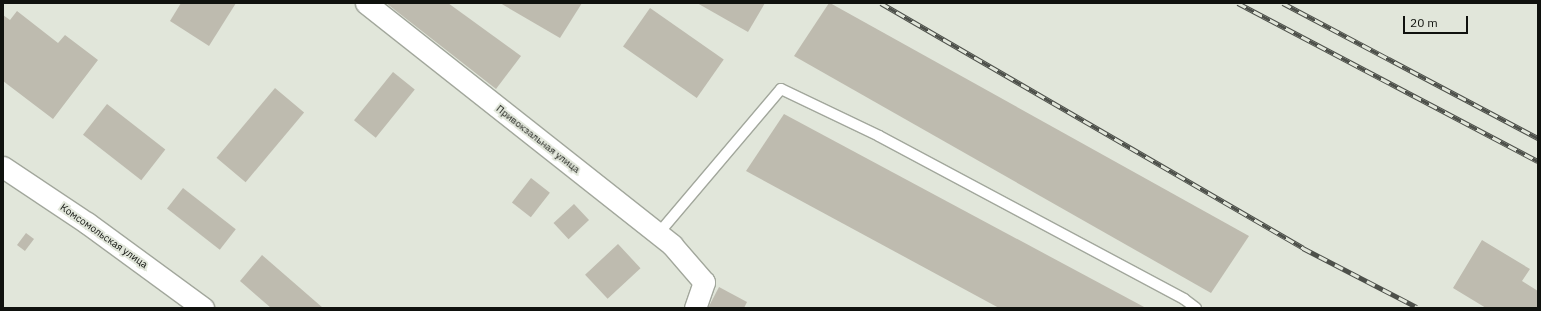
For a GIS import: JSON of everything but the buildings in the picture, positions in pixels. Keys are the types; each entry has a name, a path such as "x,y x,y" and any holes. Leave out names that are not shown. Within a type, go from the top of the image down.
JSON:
{"street":[{"name":"Привокзальная улица","path":"366,3 672,245 704,282 695,308"},
{"name":"Комсомольская улица","path":"3,167 87,223 204,308"}],"lane":[{"path":"658,234 781,89 879,136 1170,292 1196,308"}],"railway":[{"path":"881,3 1303,248 1417,307"},
{"path":"1238,3 1538,161"},
{"path":"1283,3 1538,138"}]}
